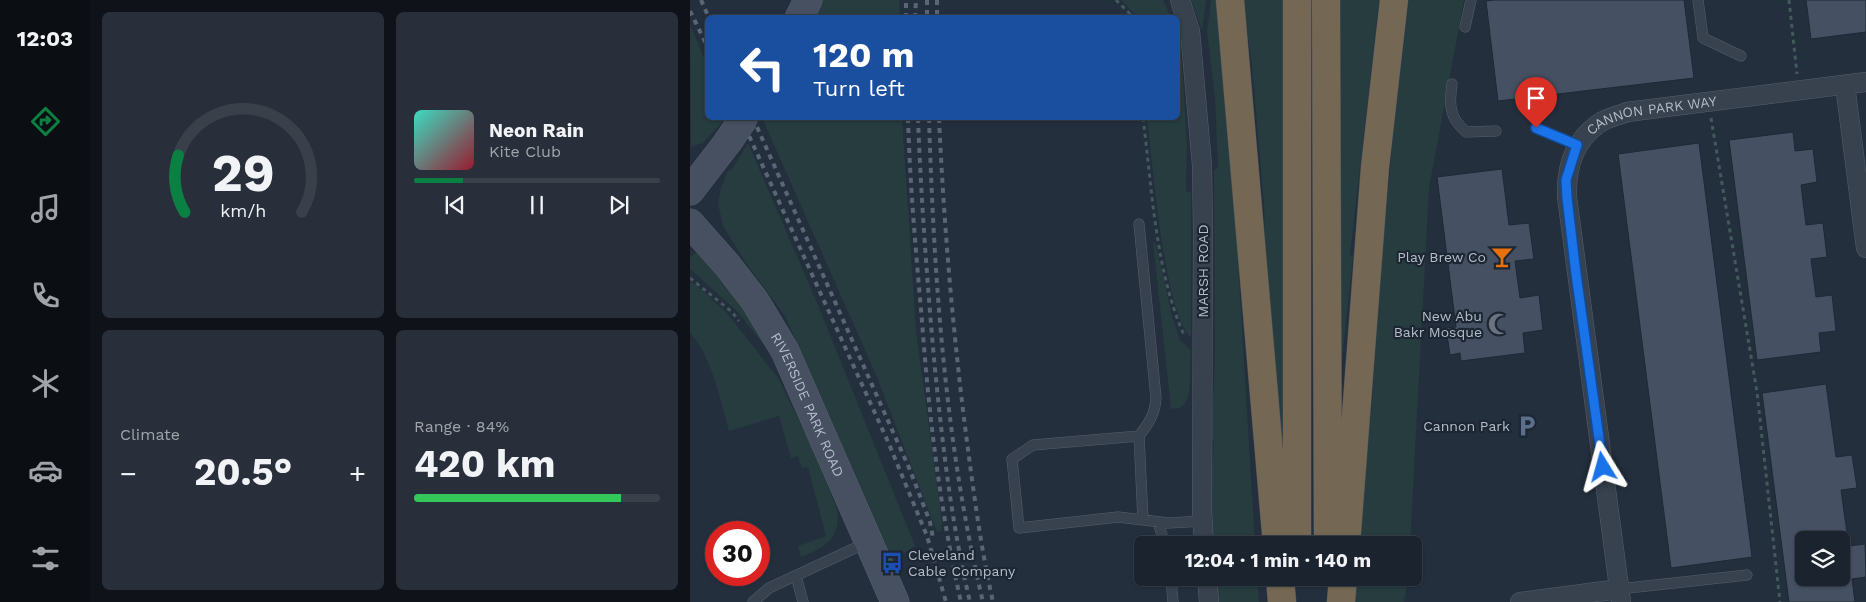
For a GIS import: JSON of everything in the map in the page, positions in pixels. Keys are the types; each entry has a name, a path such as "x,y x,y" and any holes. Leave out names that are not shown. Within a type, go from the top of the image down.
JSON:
{"highway":[{"path":"1230,0 1276,536"},
{"path":"1297,0 1297,536"},
{"path":"1326,0 1328,536"},
{"path":"1347,536 1375,167 1395,3"},
{"path":"1281,586 1282,602"},
{"path":"1296,586 1296,602"},
{"path":"1328,586 1328,602"},
{"path":"1342,602 1343,586"}],"street":[{"path":"800,15 808,0"},
{"name":"MARSH ROAD","path":"1180,0 1190,31 1202,165 1204,536"},
{"name":"CANNON PARK WAY","path":"1620,596 1567,198 1566,180 1577,145 1598,124 1627,112 1866,82"},
{"path":"1845,85 1866,248"},
{"path":"690,191 728,143 743,120"},
{"name":"RIVERSIDE PARK ROAD","path":"690,223 728,266 754,301 784,351 895,602"},
{"path":"1208,586 1209,602"},
{"path":"1520,602 1620,596"}],"lane":[{"path":"1465,27 1471,0"},
{"path":"1698,0 1703,38 1741,56"},
{"path":"1452,84 1450,98 1451,113 1457,124 1466,132 1496,131"},
{"path":"1536,128 1577,145"},
{"path":"1138,224 1156,398 1155,410 1149,422 1138,436 1143,520"},
{"path":"1138,436 1033,445 1012,458 1019,528 1118,517 1169,523 1203,521"},
{"path":"1158,522 1162,536"},
{"path":"753,602 769,588 869,542"},
{"path":"1620,596 1747,575"},
{"path":"796,576 803,602"},
{"path":"1172,586 1173,602"}],"path":[{"path":"1116,0 1130,15"},
{"path":"1789,0 1799,91"},
{"path":"1709,102 1757,392 1780,602"},
{"path":"1143,120 1161,256 1173,306 1184,334 1191,343 1203,344"},
{"path":"690,278 732,312 744,328"}],"green space":[{"path":"820,0 899,0 900,15 814,15"},
{"path":"1121,0 1163,0 1170,15 1134,15"},
{"path":"1191,0 1206,0 1202,30"},
{"path":"1211,0 1217,0 1235,212 1254,536 1212,536 1211,479 1214,444 1211,435 1215,361 1214,170 1218,168 1215,97 1207,32"},
{"path":"1243,0 1285,0 1283,492 1266,282 1264,205 1252,65"},
{"path":"1336,0 1379,0 1350,255 1353,256 1341,371"},
{"path":"1409,0 1464,0 1429,188 1410,536 1358,536 1372,403 1382,254 1394,126"},
{"path":"690,25 705,60 705,120 724,120 703,143 691,147"},
{"path":"1180,51 1187,146 1186,191 1191,192 1191,338 1181,322 1173,298 1166,268 1147,120 1180,120"},
{"path":"763,120 902,120 916,331 942,522 941,531 937,532 876,375"},
{"path":"748,143 818,305 915,546 895,559 889,551 785,316 746,263 723,226 718,203 721,188 728,171 732,169"},
{"path":"1153,241 1156,245 1172,316 1180,340 1191,350 1189,393 1187,399 1181,407 1171,409"},
{"path":"700,250 725,275 770,353 737,311 690,269 690,257"},
{"path":"690,282 696,285 726,312 778,378 811,445 837,509 838,519 834,535 818,550 801,557 798,546 826,536 808,467 802,468 798,456 791,458 779,416 729,431 719,393 704,353 690,333"},
{"path":"1216,586 1258,586 1259,602 1217,602"},
{"path":"1353,586 1407,586 1404,602 1352,602"}],"building":[{"path":"1684,0 1694,78 1498,101 1486,1"},
{"path":"1806,0 1866,0 1866,32 1811,39"},
{"path":"1793,132 1795,151 1813,149 1817,182 1801,185 1806,225 1823,223 1827,257 1811,259 1816,297 1832,295 1836,331 1819,333 1821,352 1757,360 1729,140"},
{"path":"1699,143 1752,557 1671,568 1618,154"},
{"path":"1502,169 1509,225 1529,223 1534,259 1515,261 1520,298 1539,295 1543,330 1523,333 1525,353 1461,361 1460,353 1450,355 1446,328 1456,327 1437,177"},
{"path":"1826,384 1836,457 1852,455 1857,488 1841,490 1847,531 1795,531 1795,586 1850,586 1850,546 1865,544 1866,577 1852,579 1855,602 1789,602 1762,393"}],"railway":[{"path":"701,0 708,15"},
{"path":"906,0 906,15"},
{"path":"915,15 916,0"},
{"path":"927,0 927,15"},
{"path":"937,0 937,15"},
{"path":"690,11 705,42"},
{"path":"742,120 889,444 927,536 946,602"},
{"path":"754,120 910,470 930,522 933,538"},
{"path":"908,120 910,169 932,427 941,498 961,602"},
{"path":"918,120 927,269 940,420 952,511 970,602"},
{"path":"929,120 934,239 944,361 959,482 983,602"},
{"path":"939,120 946,240 957,361 975,502 993,602"}],"place":[{"name":"Play Brew Co","path":"1502,257"},
{"name":"New Abu Bakr Mosque","path":"1499,324"},
{"name":"Cannon Park","path":"1527,426"},
{"name":"Cleveland Cable Company","path":"892,563"}],"route":[{"path":"1536,128 1577,145 1566,180 1567,198 1603,467"}]}
